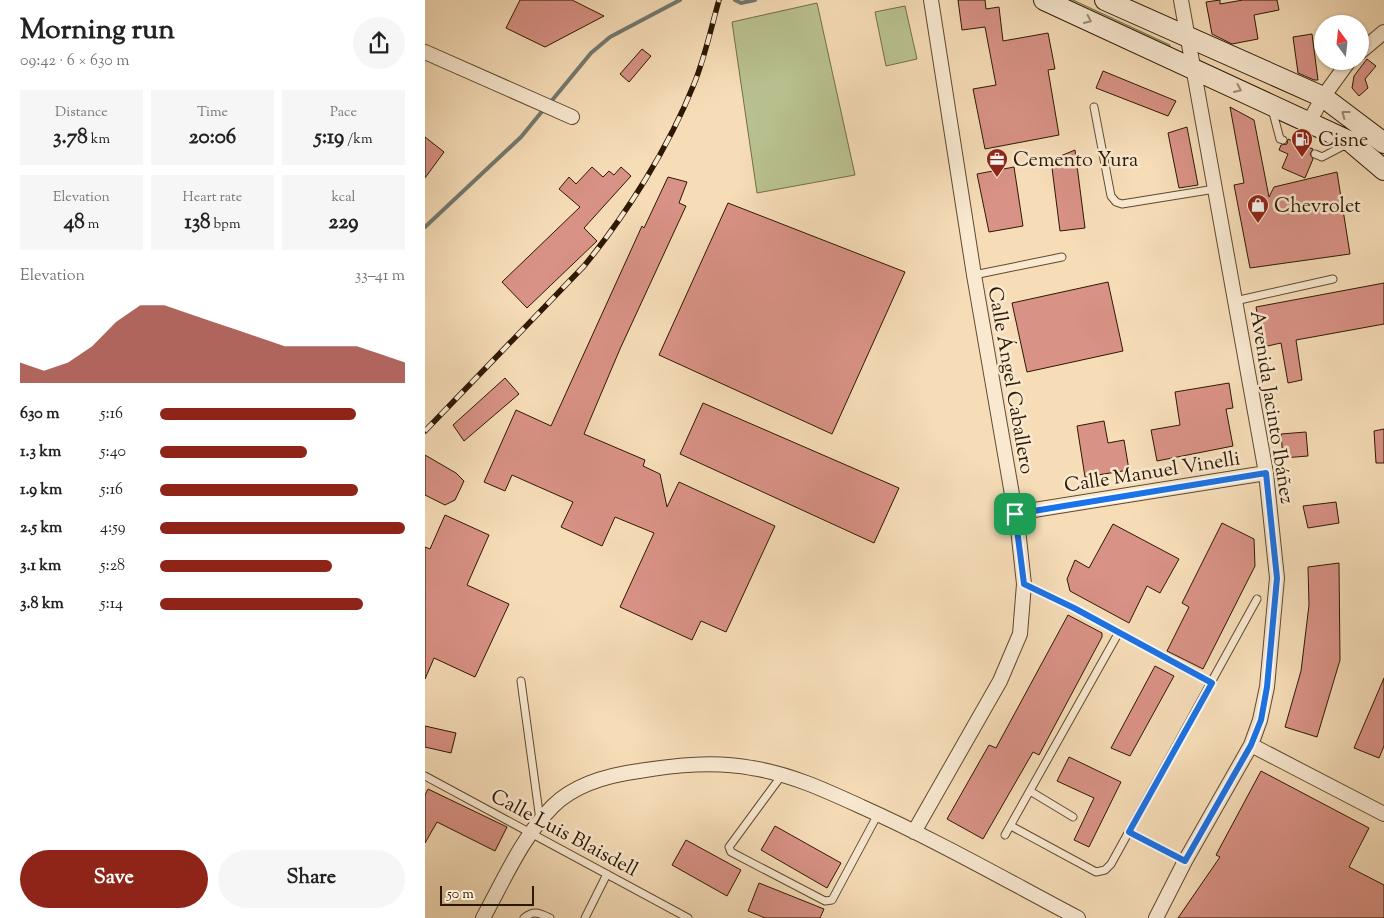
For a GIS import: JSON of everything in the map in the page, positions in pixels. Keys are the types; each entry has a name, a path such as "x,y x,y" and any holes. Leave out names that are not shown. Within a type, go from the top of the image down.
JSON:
{"main road":[{"path":"1044,0 1351,142 1384,170"},
{"path":"1105,0 1323,97 1384,143"},
{"path":"1121,35 1131,12"}],"street":[{"name":"Calle Ángel Caballero","path":"914,832 1000,680 1012,655 1020,634 1024,584 1015,514 974,275 931,0"},
{"name":"Avenida Jacinto Ibáñez","path":"1156,918 1185,861 1251,745 1261,720 1267,687 1277,578 1266,473 1181,0"},
{"path":"1369,44 1384,32"},
{"path":"425,52 573,117"},
{"path":"1309,122 1323,97 1342,70"},
{"name":"Calle Manuel Vinelli","path":"1015,514 1266,473"},
{"path":"1251,745 1384,814"},
{"path":"483,918 530,832 554,805 575,789 631,772 675,765 717,765 752,768 782,775 815,786 879,814 1078,918"}],"lane":[{"path":"1271,104 1280,139 1283,140"},
{"path":"1094,107 1111,196 1115,202 1122,204 1215,189"},
{"path":"1315,154 1323,157 1351,142"},
{"path":"974,275 1062,257"},
{"path":"1235,301 1333,279"},
{"path":"1024,584 1119,632 1212,683"},
{"path":"1011,826 1096,872 1105,870 1111,864 1129,832 1257,599"},
{"path":"1005,835 1119,632"},
{"path":"521,682 541,820"},
{"path":"782,775 729,847 731,852 825,901 832,900 879,814"},
{"name":"Calle Luis Blaisdell","path":"425,776 688,918"},
{"path":"1030,792 1073,816"},
{"path":"1129,832 1185,861"},
{"path":"585,918 607,874"},
{"path":"524,918 531,913 538,912 550,918"}],"green space":[{"path":"1056,0 1073,0 1170,45 1170,53"},
{"path":"817,3 855,175 757,193 732,22"},
{"path":"905,6 917,59 886,66 875,12"}],"building":[{"path":"520,0 572,0 604,16 545,47 506,28"},
{"path":"958,0 985,0 986,9 999,7 1003,41 1048,33 1055,69 1048,70 1059,135 985,149 973,89 996,85 985,27 962,30"},
{"path":"1220,0 1220,4 1243,0 1277,0 1279,10 1254,15 1258,39 1232,44 1212,34 1206,2"},
{"path":"1312,34 1314,70 1317,70 1318,80 1298,73 1293,37"},
{"path":"642,49 651,56 629,82 620,74"},
{"path":"1369,61 1376,66 1365,79 1368,88 1359,96 1352,88 1354,76 1359,70 1369,70"},
{"path":"1103,71 1176,101 1168,116 1096,88"},
{"path":"1230,107 1254,120 1269,197 1274,187 1337,172 1350,254 1250,268 1234,185 1244,183"},
{"path":"1187,127 1198,185 1179,188 1168,133"},
{"path":"425,137 444,152 425,178"},
{"path":"1288,139 1313,149 1310,154 1313,159 1305,178 1282,168 1288,154 1279,150 1281,145 1287,144"},
{"path":"1075,150 1085,228 1060,231 1051,160"},
{"path":"592,167 603,177 609,171 614,175 621,167 631,176 584,228 597,241 527,308 502,282 580,207 559,189 569,177 576,184"},
{"path":"1014,167 1023,226 989,232 977,174"},
{"path":"668,177 687,182 679,203 686,206 620,349 584,434 645,460 643,466 660,474 667,507 679,482 775,526 726,632 701,621 692,640 620,607 654,533 615,517 602,546 561,527 573,502 512,475 505,491 484,482 516,410 551,426 642,226 644,228"},
{"path":"728,203 905,272 832,434 659,355"},
{"path":"1108,282 1123,351 1027,372 1012,303"},
{"path":"1384,283 1384,324 1296,340 1302,380 1288,383 1281,343 1263,347 1256,307"},
{"path":"505,378 519,394 464,441 453,425"},
{"path":"1229,383 1233,408 1226,409 1233,446 1157,461 1151,430 1180,425 1175,392"},
{"path":"703,403 899,488 874,543 680,454"},
{"path":"1104,421 1108,443 1124,440 1129,470 1085,477 1077,426"},
{"path":"1384,429 1384,463 1376,463 1374,431"},
{"path":"1306,432 1308,456 1283,458 1281,434"},
{"path":"425,455 456,473 464,481 455,500 445,505 425,495"},
{"path":"1336,502 1339,523 1308,528 1303,506"},
{"path":"445,515 489,535 467,585 509,604 475,677 434,658 425,679 425,547 430,549"},
{"path":"1222,523 1254,539 1255,566 1203,669 1167,651 1189,607 1182,603"},
{"path":"1113,524 1179,559 1160,593 1147,586 1129,623 1070,591 1067,579 1075,560 1089,568"},
{"path":"1339,563 1340,660 1317,737 1285,727 1301,671 1309,605 1308,567"},
{"path":"1068,615 1102,633 1102,637 1039,755 1033,752 983,839 947,819 989,745 996,748"},
{"path":"1155,666 1174,676 1130,756 1111,748"},
{"path":"1384,678 1384,746 1379,758 1354,748"},
{"path":"425,726 456,733 451,753 425,747"},
{"path":"1069,757 1121,782 1089,847 1074,840 1094,798 1057,781"},
{"path":"1261,771 1369,828 1349,867 1384,885 1384,918 1178,918 1220,857 1216,855"},
{"path":"428,789 507,827 495,851 437,822 425,843 425,795"},
{"path":"775,826 841,863 827,888 761,850"},
{"path":"686,840 741,870 727,896 672,865"},
{"path":"759,883 824,909 820,918 765,918 748,911"}],"waterway":[{"path":"549,104 591,53 610,37 680,0"},
{"path":"735,0 741,3 755,0"},
{"path":"425,227 521,137 544,109"}],"railway":[{"path":"425,431 584,266 631,203 659,156 684,108 701,63 719,0"}],"place":[{"name":"Cisne","path":"1302,158"},
{"name":"Cemento Yura","path":"997,178"},
{"name":"Chevrolet","path":"1258,224"}],"route":[{"path":"1266,473 1277,578 1267,687 1261,720 1251,745 1185,861 1129,832 1212,683 1074,608 1024,584 1015,514 1266,473"}]}
